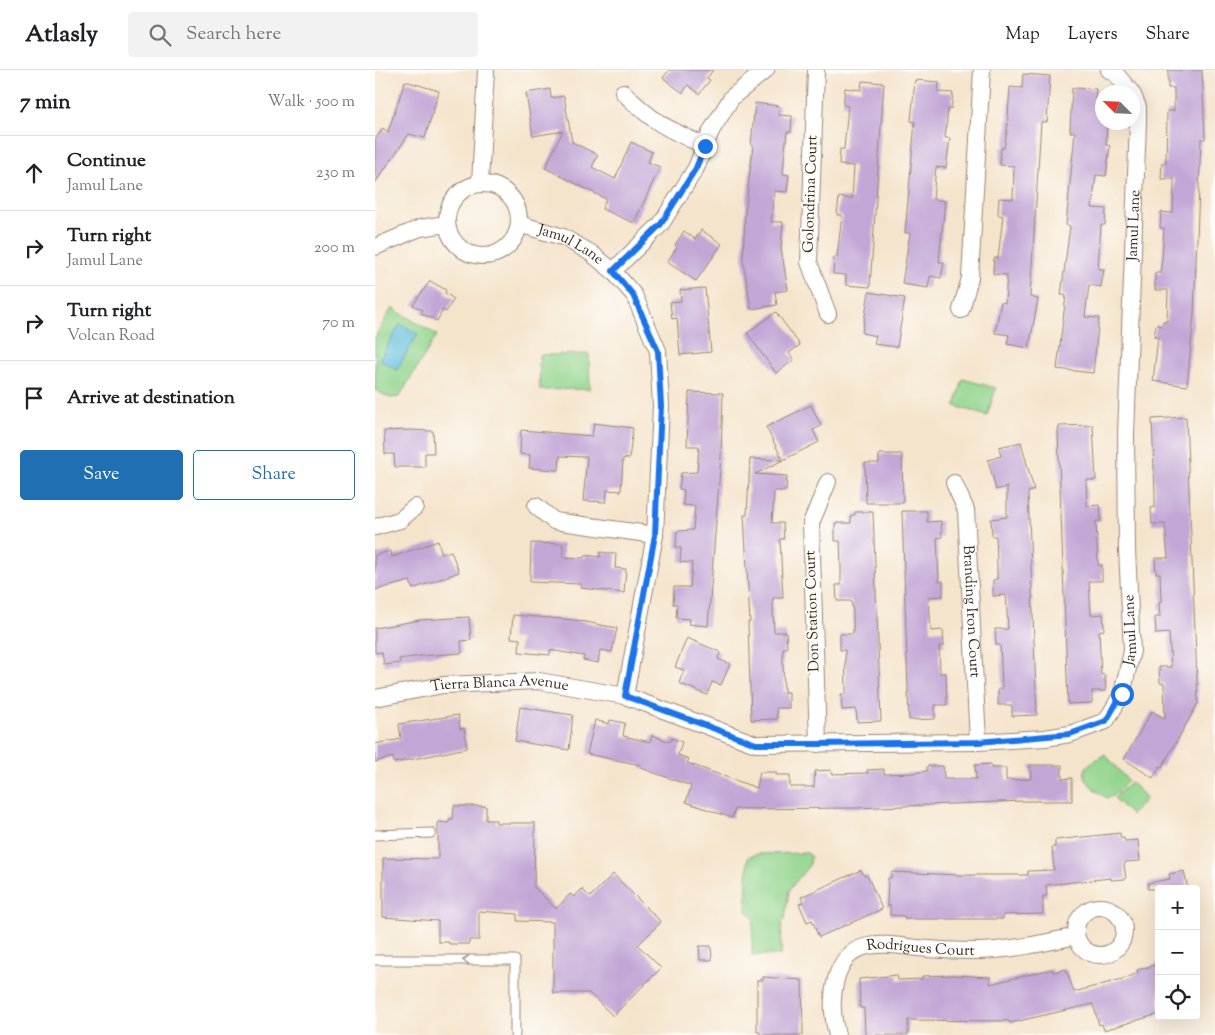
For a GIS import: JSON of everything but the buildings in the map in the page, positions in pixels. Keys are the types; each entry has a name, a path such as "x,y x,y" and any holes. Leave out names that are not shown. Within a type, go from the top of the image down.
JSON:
{"street":[{"path":"480,184 486,70"},
{"path":"613,271 661,224 696,168 705,146 731,97 766,70"},
{"name":"Golondrina Court","path":"815,70 809,262 828,314"},
{"path":"961,310 970,278 982,70"},
{"name":"Jamul Lane","path":"1112,72 1124,85"},
{"path":"623,92 647,116 667,129 705,146"},
{"name":"Jamul Lane","path":"519,224 563,237 591,253 613,271 633,295 658,351 661,406 655,535 625,696 756,744 978,742 1070,734 1106,721 1122,694 1131,650 1127,550 1126,434 1138,130"},
{"path":"480,184 493,185 504,190 513,200 518,211 519,224 516,236 509,246 500,253 483,257 465,253 456,246 449,236 446,224 449,207 459,193 469,186 480,184"},
{"path":"375,247 420,228 446,224"},
{"name":"Don Station Court","path":"817,744 811,523 828,482"},
{"name":"Branding Iron Court","path":"954,483 966,510 978,742"},
{"path":"536,506 554,521 655,535"},
{"path":"375,527 400,520 415,507"},
{"name":"Tierra Blanca Avenue","path":"375,698 443,685 539,681 625,696"},
{"name":"Rodrigues Court","path":"837,1035 833,1016 832,995 839,970 849,955 869,945 891,943 918,948 977,951 1028,947 1076,936"}],"lane":[{"path":"375,835 431,833"},
{"path":"375,960 515,960 515,1035"}],"green space":[{"path":"392,308 437,335 399,397 390,398 375,390 375,337"},
{"path":"589,354 590,389 540,390 539,355"},
{"path":"963,379 996,388 987,416 955,406"},
{"path":"1105,754 1128,781 1113,796 1107,798 1091,786 1085,777 1086,768"},
{"path":"1131,782 1147,798 1131,815 1114,798"},
{"path":"808,853 811,856 810,864 789,890 785,919 782,922 781,955 752,955 753,921 755,920 746,910 748,857 758,854"}],"water":[{"path":"400,324 418,334 397,370 379,360"}],"route":[{"path":"705,146 696,168 661,224 613,271 633,295 658,351 661,406 655,535 625,696 705,727 756,744 817,744 978,742 1045,738 1070,734 1106,721 1122,694"}]}
